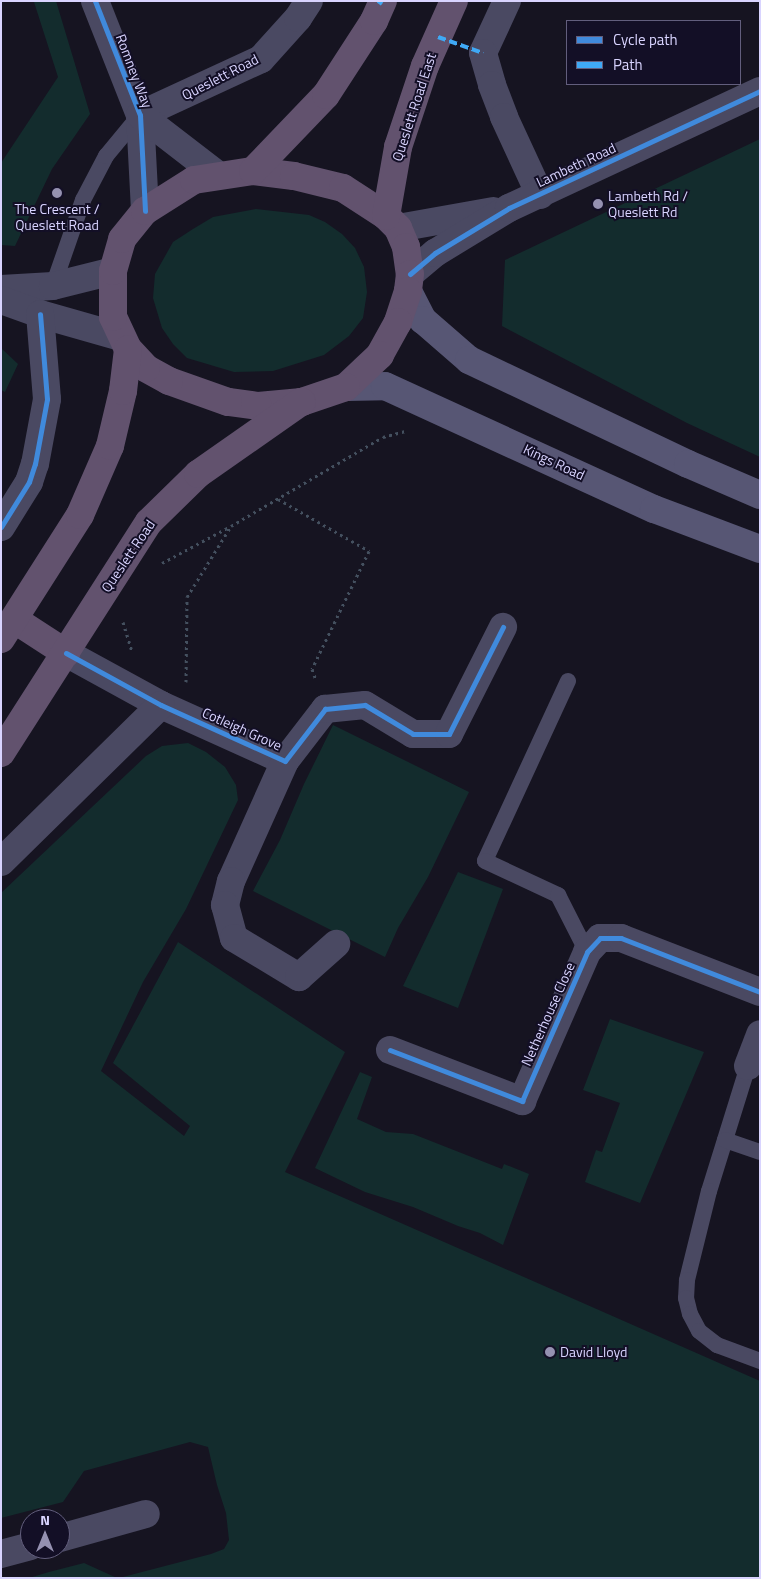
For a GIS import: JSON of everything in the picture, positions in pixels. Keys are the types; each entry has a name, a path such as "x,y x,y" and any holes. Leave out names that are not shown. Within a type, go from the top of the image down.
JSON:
{"highway":[{"path":"253,171 326,95 374,21 383,1"},
{"name":"Queslett Road East","path":"392,222 398,147 425,66 454,1"},
{"path":"253,171 294,176 343,188 392,222 406,247 409,282 398,322 380,355 346,387 302,402 258,406 228,402 198,393 169,381 146,368 125,343 113,317 113,271 122,240 144,210 194,180 218,175 253,171"},
{"path":"66,653 8,630 80,515 110,446 123,391 125,343"},
{"name":"Queslett Road","path":"1,753 150,522 198,474 302,402"}],"main road":[{"path":"409,282 423,320 469,360 688,464 760,495"},
{"name":"Kings Road","path":"346,387 385,386 506,439 654,509 760,550"}],"street":[{"name":"Romney Way","path":"95,1 140,116 144,210"},
{"name":"Queslett Road","path":"140,116 261,59 298,18 309,1"},
{"path":"507,1 483,53 504,117 540,195"},
{"name":"Lambeth Road","path":"409,282 435,253 509,208 760,91"},
{"name":"Romney Way","path":"140,116 218,175"},
{"name":"Lambeth Road","path":"392,222 509,208"},
{"path":"1,288 53,286 113,271"},
{"path":"1,300 125,343"},
{"path":"1,527 29,482 35,464 47,399 40,314"},
{"path":"325,710 365,705 413,734 449,734 503,627"},
{"name":"Cotleigh Grove","path":"66,653 162,705 285,761"},
{"path":"1,862 162,705"},
{"name":"Cotleigh Grove","path":"325,710 285,761 231,881 225,905 234,938 299,977 336,944"},
{"name":"Netherhouse Close","path":"390,1050 522,1101 587,952 600,938 621,938 760,992"},
{"path":"748,1066 760,1034"},
{"path":"70,1535 146,1514"},
{"path":"1,1554 20,1549"}],"lane":[{"path":"53,286 83,200 106,156 140,116"},
{"path":"568,681 485,861 558,896 587,952"},
{"path":"748,1066 709,1191 687,1280 686,1298 690,1314 699,1331 717,1345 760,1361"},
{"path":"725,1140 760,1152"}],"path":[{"path":"153,568 231,526 383,436 408,431"},
{"path":"278,498 369,551 312,669 325,710"},
{"path":"186,685 187,597 231,526"}],"green space":[{"path":"56,1 90,114 52,169 15,246 1,245 1,163 58,77 34,2"},
{"path":"760,139 760,457 687,423 502,326 505,260"},
{"path":"256,209 309,215 325,222 342,234 355,248 364,267 367,292 363,318 349,336 324,355 273,371 234,372 187,358 173,344 162,328 153,298 155,274 173,242 193,229 213,217"},
{"path":"1,348 18,364 5,392 1,390"},
{"path":"333,725 469,792 428,877 398,928 385,957 253,891 280,840 304,784"},
{"path":"188,743 206,752 225,767 236,785 238,800 186,909 143,982 101,1071 184,1136 190,1126 113,1063 178,942 345,1052 285,1172 760,1381 760,1578 119,1578 211,1554 224,1549 229,1540 226,1513 208,1447 190,1442 84,1471 63,1502 36,1509 20,1509 20,1513 1,1518 1,893 146,756 162,746"},
{"path":"458,872 503,889 458,1008 403,986"},
{"path":"610,1019 704,1052 640,1203 585,1182 596,1150 602,1152 620,1103 583,1090"},
{"path":"360,1072 372,1077 357,1119 386,1132 413,1134 502,1169 504,1164 529,1174 503,1245 480,1233 413,1207 365,1192 315,1168"},
{"path":"84,1563 117,1578 29,1578 49,1572"}],"marked path":[{"path":"378,1 382,4"},
{"path":"438,37 483,53"}],"cycle path":[{"path":"95,1 140,115 145,211"},
{"path":"410,274 435,253 509,208 760,91"},
{"path":"1,527 29,482 35,464 47,399 40,314"},
{"path":"66,653 161,705 285,761 325,709 365,705 413,734 449,734 503,627"},
{"path":"390,1050 522,1101 587,952 600,938 621,938 760,992"}],"place":[{"name":"The Crescent / Queslett Road","path":"57,193"},
{"name":"Lambeth Rd / Queslett Rd","path":"598,204"},
{"name":"David Lloyd","path":"550,1352"}]}
